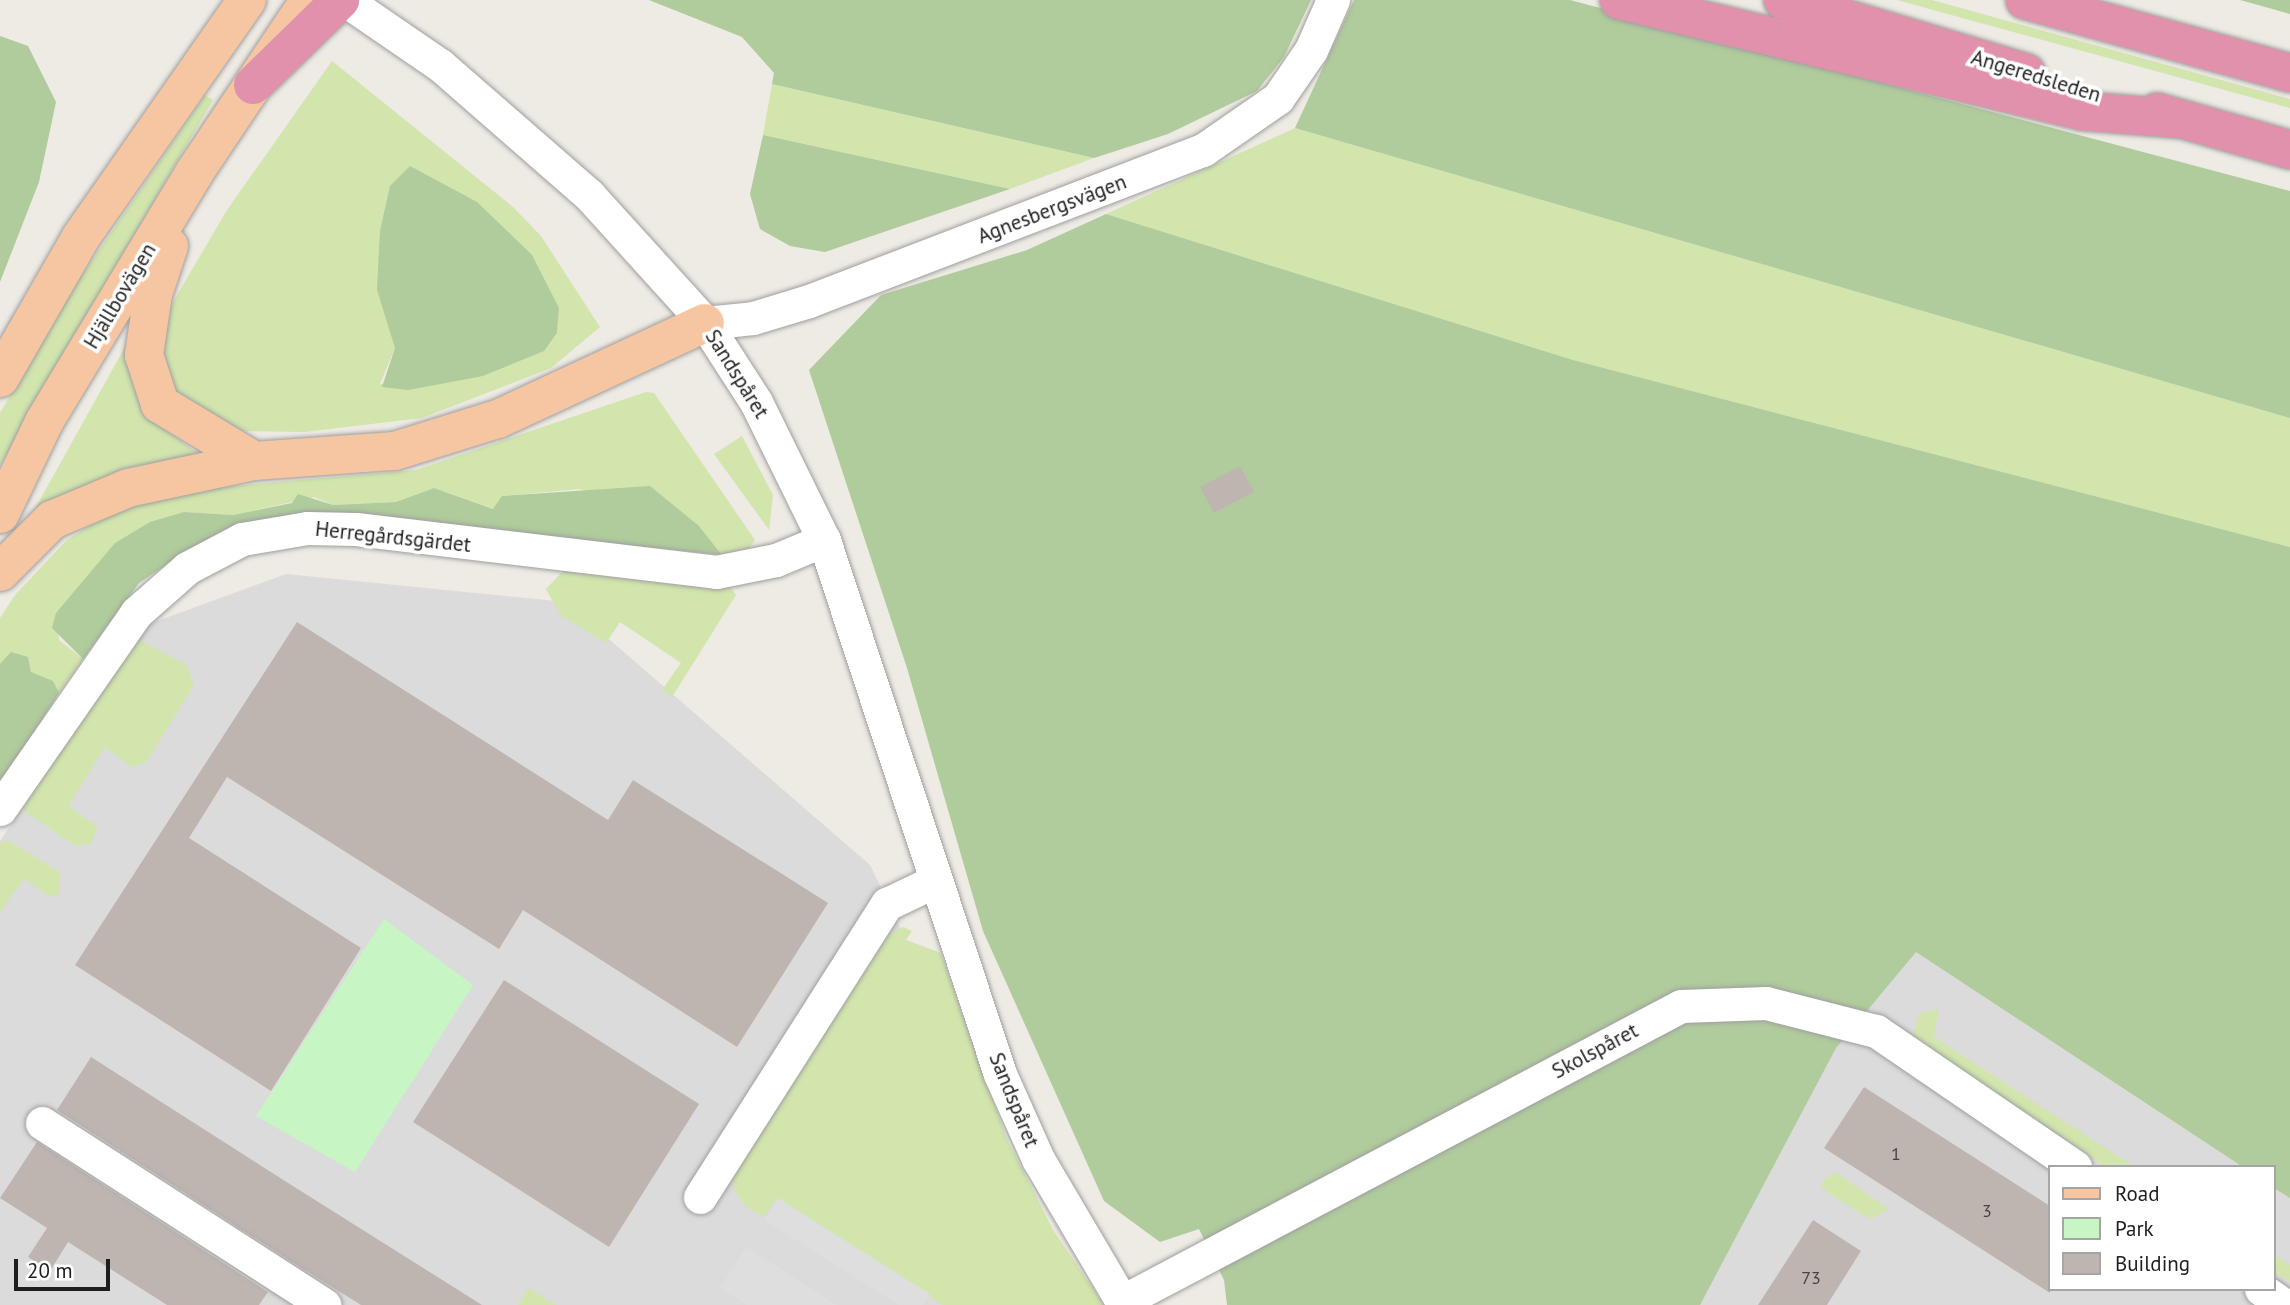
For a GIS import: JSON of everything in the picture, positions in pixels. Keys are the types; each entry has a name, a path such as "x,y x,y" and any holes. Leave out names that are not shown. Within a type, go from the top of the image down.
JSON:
{"highway":[{"path":"253,85 342,0"},
{"path":"1619,0 2081,111 2180,119"},
{"name":"Angeredsleden","path":"1783,0 2290,150"},
{"path":"2025,0 2290,73"}],"main road":[{"path":"0,339 81,237 247,0"},
{"name":"Hjällbovägen","path":"0,514 44,422 194,173 310,0"},
{"path":"194,173 153,294 144,355 160,404 254,461"},
{"path":"0,378 81,237"},
{"path":"0,572 52,520 91,502 163,476 254,461 396,452 498,419 705,323"}],"street":[{"name":"Sandspåret","path":"342,0 440,65 589,195 705,323 756,402 824,540 935,881 1006,1086 1038,1158 1122,1303"},
{"name":"Agnesbergsvägen","path":"705,323 753,318 809,301 1203,150 1278,98 1311,50 1333,0"},
{"name":"Herregårdsgärdet","path":"0,809 136,613 187,568 242,539 307,528 356,529 716,572 776,560 824,540"},
{"path":"700,1197 887,904 935,881"},
{"name":"Skolspåret","path":"1122,1303 1681,1006 1766,1003 1876,1031 2072,1165"},
{"path":"42,1123 324,1305"},
{"path":"2264,1291 2284,1305"}],"shaded area":[{"path":"286,574 566,602 870,865 1080,1305 0,1305 0,841 149,624"},
{"path":"1891,936 2269,1165 2048,1165 2048,1291 2276,1291 2276,1169 2290,1178 2290,1305 1655,1305"},
{"path":"778,1198 930,1294 923,1305 899,1305 764,1220"},
{"path":"746,1247 837,1305 747,1305 720,1288"}],"green space":[{"path":"649,0 1311,0 1284,57 1257,91 1168,134 1094,158 772,84 774,73 742,37"},
{"path":"1354,0 1570,0 2290,191 2290,418 1295,128"},
{"path":"1897,0 1932,0 2290,99 2290,108"},
{"path":"2240,0 2290,0 2290,14 2269,8"},
{"path":"0,36 28,46 56,102 39,182 0,282"},
{"path":"332,61 513,207 541,236 600,327 551,368 422,418 304,432 235,431 181,399 171,384 163,363 166,314 227,210","holes":["559,308 557,333 543,351 483,376 380,384 395,348"]},
{"path":"772,84 1094,158 1010,189 763,135"},
{"path":"205,95 213,100 0,465 0,413 78,281"},
{"path":"1295,128 2290,418 2290,547 1573,360 1106,214"},
{"path":"763,135 1010,189 825,252 790,246 760,229 750,194"},
{"path":"410,166 477,202 532,255 559,308 557,333 544,351 483,376 408,390 382,387 395,348 377,290 380,231 390,186"},
{"path":"1106,214 1573,360 2290,547 2290,1198 2276,1189 2276,1165 2240,1165 1916,952 1836,1048 1700,1305 1227,1305 1224,1280 1199,1229 1160,1242 1104,1201 983,931 907,668 809,370 881,295 1027,250"},
{"path":"125,347 151,419 200,455 31,516"},
{"path":"646,392 654,393 755,540 748,550 722,555 699,526 579,489 503,496 494,509 434,488 396,502 333,505 314,497 233,515 184,512 81,585 56,613 59,640 83,659 59,693 31,672 28,657 0,664 0,618 15,595 67,540 117,508 186,490 416,470"},
{"path":"742,436 773,495 769,530 714,454"},
{"path":"650,486 699,526 722,555 539,536 196,545 139,583 83,659 52,628 56,613 115,543 150,522 184,512 233,515 292,503 298,494 333,505 396,502 434,488 493,509 502,496"},
{"path":"564,570 731,588 736,595 672,697 662,690 681,663 620,622 606,643 561,616 546,589"},
{"path":"136,638 186,665 194,685 146,763 131,767 105,747 68,806 98,827 91,844 76,846 24,811 26,799"},
{"path":"11,652 28,657 31,672 53,681 59,693 0,786 0,664"},
{"path":"7,840 60,872 60,893 51,897 24,879 0,912 0,843"},
{"path":"384,919 473,985 355,1172 256,1116"},
{"path":"903,927 912,931 906,940 941,953 1006,1137 1053,1230 1104,1305 943,1305 777,1199 764,1217 745,1206 734,1189 731,1172 887,934"},
{"path":"1939,1009 1934,1037 2132,1165 2103,1165 1912,1039 1919,1013"},
{"path":"1834,1172 1888,1209 1870,1219 1827,1192 1820,1184"},
{"path":"2276,1256 2290,1265 2290,1281 2276,1274"},
{"path":"529,1288 556,1305 518,1305"}],"building":[{"path":"1240,466 1254,492 1214,513 1200,487"},
{"path":"297,622 608,820 633,780 828,903 737,1047 523,910 499,949 227,777 189,838 361,948 271,1091 75,965"},
{"path":"504,980 699,1104 609,1247 413,1122"},
{"path":"91,1057 482,1305 361,1305 289,1260 57,1110"},
{"path":"1864,1087 2048,1205 2050,1293 1824,1148"},
{"path":"37,1142 268,1292 259,1305 167,1305 68,1242 50,1271 28,1257 47,1228 0,1198"},
{"path":"1813,1220 1861,1251 1827,1305 1758,1305"}]}
